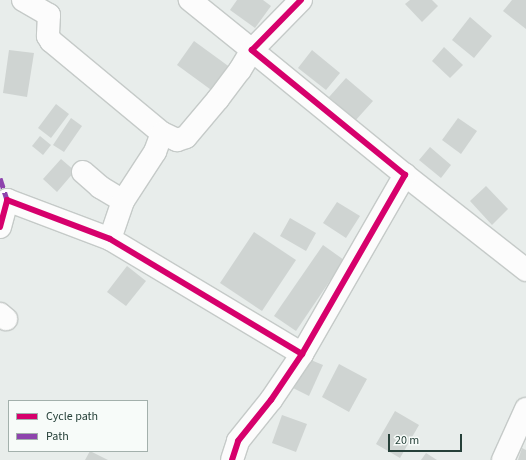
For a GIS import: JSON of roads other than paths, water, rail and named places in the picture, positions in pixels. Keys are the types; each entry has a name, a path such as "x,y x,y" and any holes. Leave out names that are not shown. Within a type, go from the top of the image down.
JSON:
{"street":[{"path":"23,0 49,15 48,36 51,41 162,133 177,140 186,137 223,93 240,70 252,50 301,0"},
{"path":"190,0 405,175 526,270"},
{"path":"110,239 124,202 156,152 162,133"},
{"path":"83,172 100,187 124,202"},
{"path":"232,460 238,441 271,400 302,354 405,175"},
{"path":"0,227 7,200 110,239 302,354"},
{"path":"503,460 526,409"}]}
